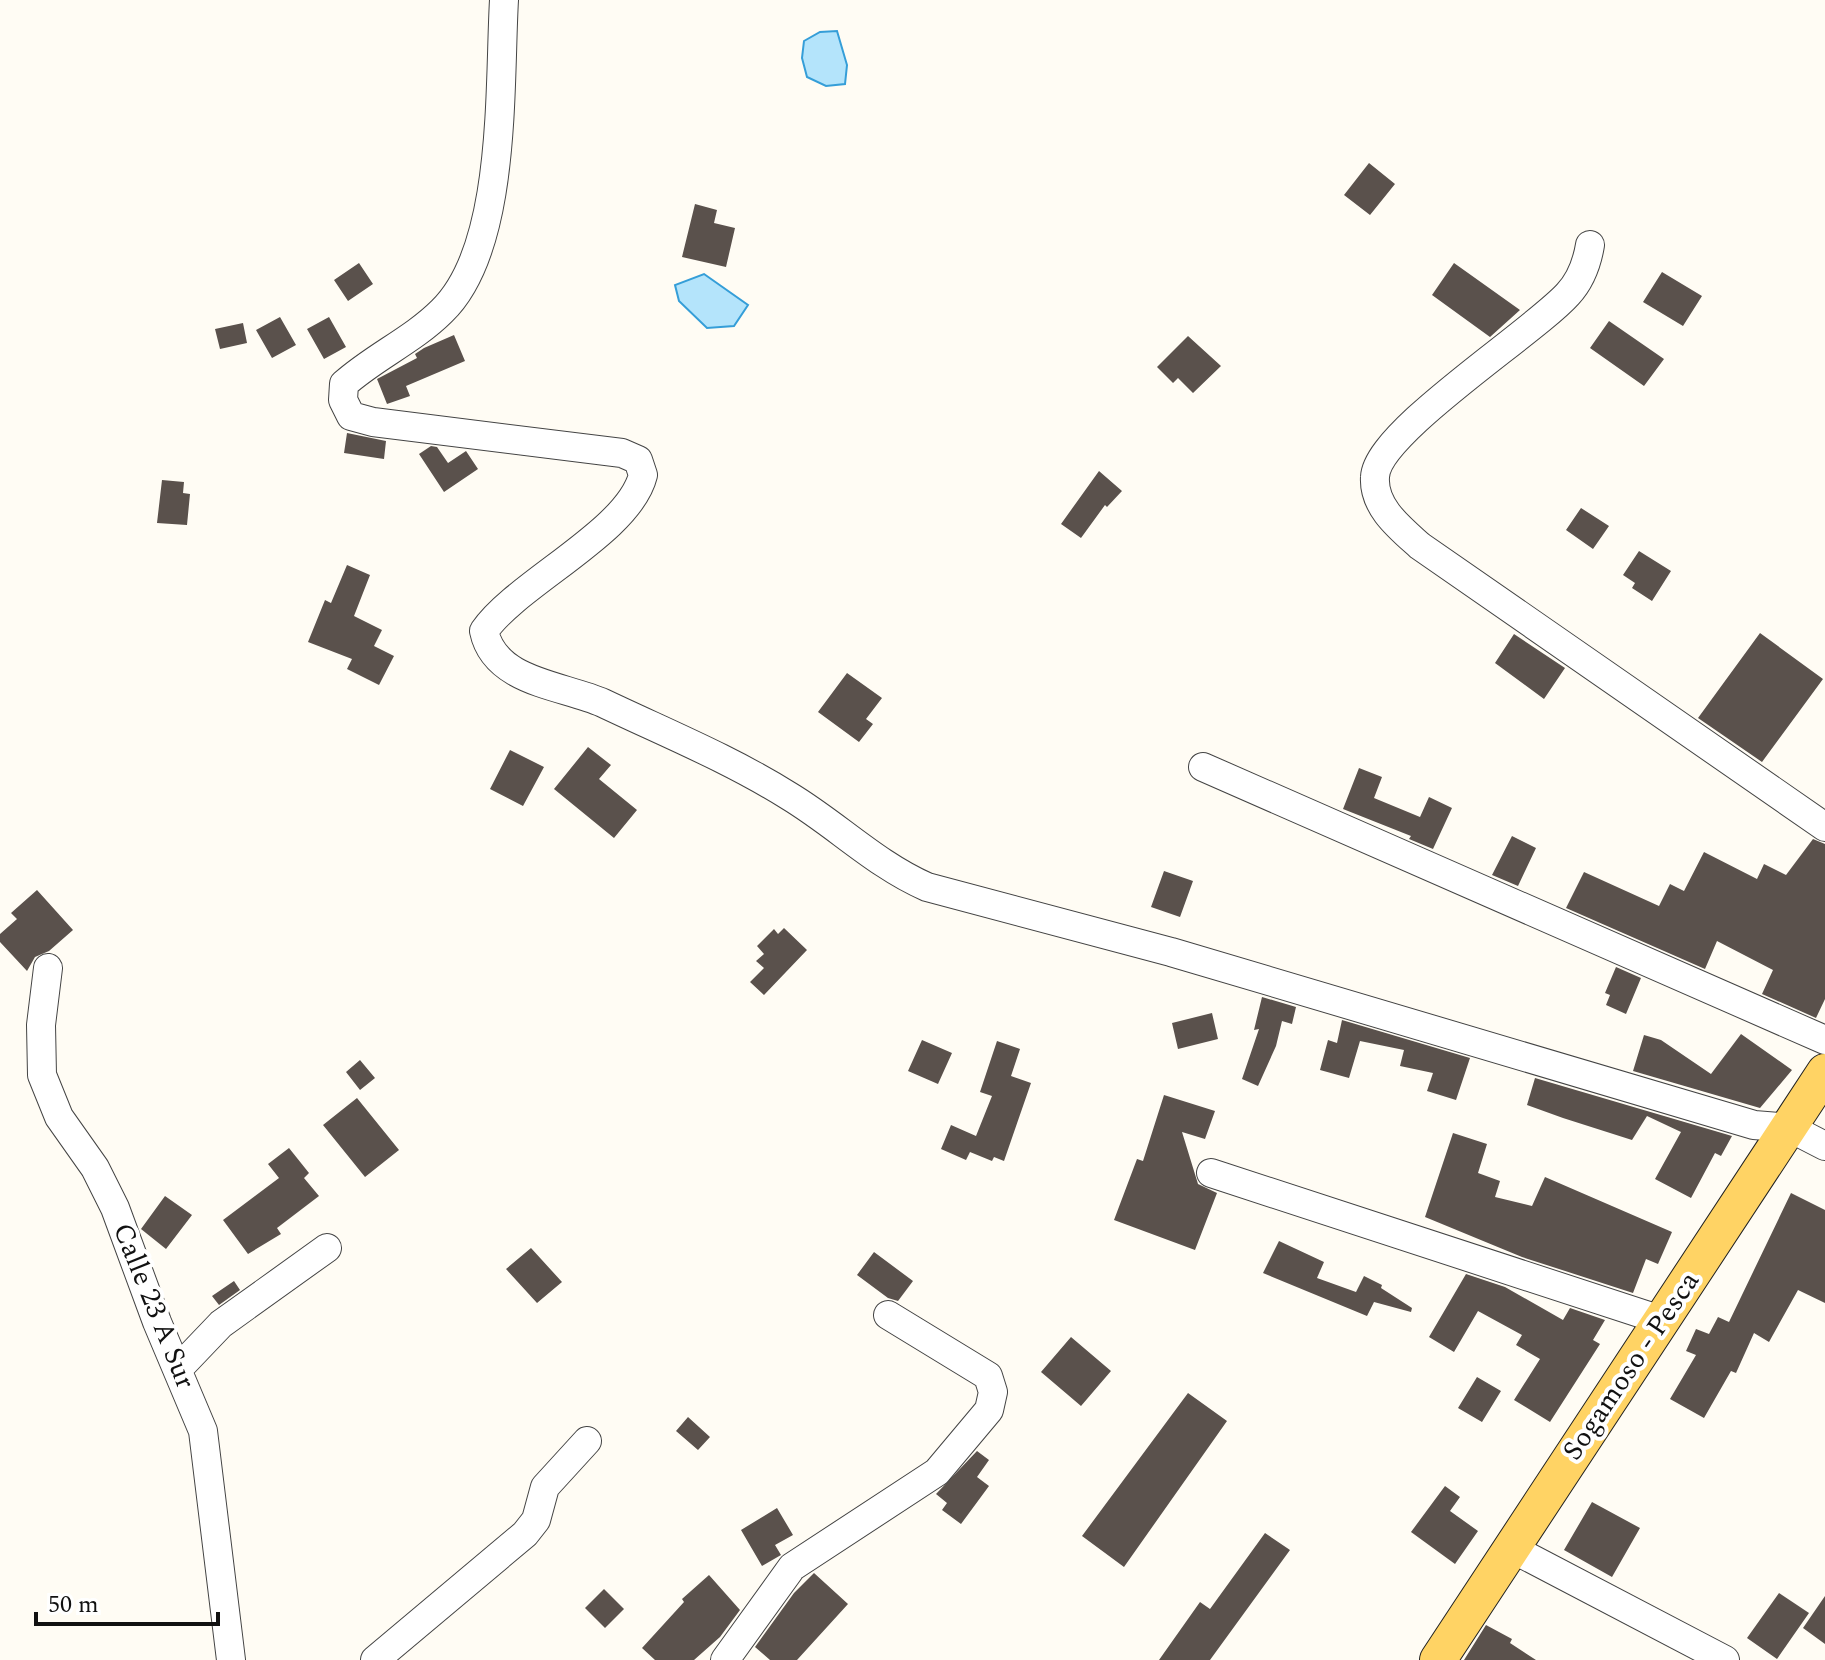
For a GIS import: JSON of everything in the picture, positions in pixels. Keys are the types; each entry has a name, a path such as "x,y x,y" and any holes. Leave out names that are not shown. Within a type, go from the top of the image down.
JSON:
{"main road":[{"name":"Sogamoso - Pesca","path":"1438,1660 1825,1072"}],"street":[{"path":"504,0 495,182 487,219 473,256 456,295 442,311 344,384 343,400 351,416 373,422 622,453 638,460 643,475 632,499 555,571 492,619 484,631 487,646 498,660 522,676 581,693 734,763 793,798 891,871 927,887 1171,952 1754,1125 1790,1128 1825,1146"},
{"path":"1590,245 1586,263 1569,293 1410,426 1385,454 1375,474 1377,492 1391,519 1420,546 1825,827"},
{"path":"1203,767 1825,1040"},
{"name":"Calle 23 A Sur","path":"48,968 41,1025 42,1075 49,1097 95,1168 115,1208 140,1280 203,1431 231,1660"},
{"path":"1211,1173 1661,1320"},
{"path":"178,1369 221,1324 327,1248"},
{"path":"725,1660 792,1567 937,1472 989,1410 993,1392 988,1376 888,1315"},
{"path":"375,1660 525,1534 536,1520 545,1487 587,1441"},
{"path":"1511,1548 1725,1660"}],"water":[{"path":"837,31 847,65 845,84 826,86 807,77 802,58 804,41 820,32"},
{"path":"704,274 748,305 734,326 707,328 679,301 675,285"}],"building":[{"path":"1369,163 1395,184 1370,215 1344,195"},
{"path":"695,204 717,210 714,223 735,228 726,267 682,257"},
{"path":"359,263 373,284 348,301 334,280"},
{"path":"1454,263 1520,310 1490,337 1432,295"},
{"path":"1662,272 1702,296 1683,326 1643,302"},
{"path":"280,317 296,345 272,358 256,330"},
{"path":"329,317 346,347 324,359 307,329"},
{"path":"1609,321 1664,359 1644,386 1590,348"},
{"path":"243,323 247,343 220,349 215,329"},
{"path":"454,335 465,361 406,386 410,396 387,404 377,379 417,358 415,354 424,348"},
{"path":"1188,336 1221,366 1193,393 1178,378 1173,383 1157,367"},
{"path":"347,433 386,441 384,459 344,453"},
{"path":"431,446 437,447 448,463 466,451 478,469 444,492 419,454"},
{"path":"1099,471 1122,491 1107,507 1105,505 1081,538 1061,524"},
{"path":"162,480 184,482 183,493 190,494 187,525 157,523"},
{"path":"1581,508 1609,526 1593,549 1566,530"},
{"path":"1639,551 1671,571 1652,601 1632,588 1635,583 1623,575"},
{"path":"347,565 370,575 354,616 382,630 374,646 394,656 379,685 347,669 352,659 308,642 325,600 331,603"},
{"path":"1760,633 1823,679 1762,762 1698,718"},
{"path":"1514,634 1565,668 1544,699 1495,663"},
{"path":"847,673 882,698 866,719 873,724 859,742 818,712"},
{"path":"588,747 611,765 599,779 637,810 614,838 554,789"},
{"path":"510,750 544,767 523,806 490,789"},
{"path":"1359,768 1382,777 1374,798 1420,817 1429,797 1452,808 1433,849 1409,839 1411,836 1343,809"},
{"path":"1512,836 1536,848 1518,886 1492,875"},
{"path":"1813,839 1825,844 1825,999 1816,1018 1762,994 1773,970 1717,941 1705,969 1566,908 1584,872 1659,906 1670,884 1684,891 1704,852 1757,879 1764,864 1786,875"},
{"path":"1164,871 1193,881 1180,917 1151,907"},
{"path":"37,890 73,930 49,951 35,957 27,971 0,942 0,934 17,919 11,913"},
{"path":"784,928 807,950 764,995 750,982 764,968 756,961 764,954 757,946 774,929 778,934"},
{"path":"1616,967 1641,978 1626,1014 1606,1005 1610,995 1605,993"},
{"path":"1262,997 1296,1007 1292,1024 1282,1021 1276,1046 1258,1086 1242,1079 1259,1029 1254,1030"},
{"path":"1212,1013 1218,1039 1178,1049 1172,1023"},
{"path":"1342,1020 1470,1058 1456,1100 1427,1091 1433,1073 1400,1066 1404,1050 1360,1041 1349,1078 1320,1070 1328,1040 1337,1043"},
{"path":"1741,1034 1792,1070 1760,1108 1633,1071 1644,1035 1661,1040 1711,1074"},
{"path":"922,1040 952,1053 938,1084 908,1071"},
{"path":"997,1041 1020,1049 1011,1076 1031,1083 1004,1161 994,1157 992,1161 970,1152 966,1160 941,1149 951,1125 976,1136 992,1096 980,1092"},
{"path":"360,1060 375,1078 360,1090 346,1072"},
{"path":"1535,1078 1732,1136 1721,1156 1715,1153 1691,1198 1655,1179 1681,1132 1647,1116 1632,1140 1527,1105"},
{"path":"1164,1095 1215,1111 1205,1139 1182,1132 1198,1184 1217,1193 1195,1250 1114,1220 1137,1159 1143,1161"},
{"path":"357,1098 399,1150 365,1177 323,1125"},
{"path":"1453,1133 1487,1144 1478,1173 1500,1181 1495,1197 1532,1206 1545,1177 1672,1232 1658,1264 1646,1259 1633,1293 1522,1257 1425,1217"},
{"path":"289,1148 309,1173 304,1178 319,1196 277,1228 281,1234 248,1254 223,1220 279,1178 268,1164"},
{"path":"1791,1193 1825,1210 1825,1303 1798,1290 1769,1342 1754,1333 1736,1373 1731,1371 1704,1418 1670,1399 1696,1355 1686,1351 1696,1329 1709,1334 1718,1317 1729,1322"},
{"path":"165,1196 192,1215 166,1249 141,1229"},
{"path":"1279,1241 1324,1262 1317,1278 1356,1292 1364,1276 1382,1285 1381,1288 1412,1308 1411,1312 1374,1302 1367,1316 1263,1273"},
{"path":"531,1248 562,1282 537,1303 506,1269"},
{"path":"874,1252 913,1281 898,1301 888,1298 857,1275"},
{"path":"1466,1274 1505,1287 1563,1320 1570,1308 1605,1320 1593,1340 1600,1344 1550,1422 1514,1400 1540,1359 1516,1345 1522,1335 1478,1311 1454,1352 1429,1337"},
{"path":"234,1281 240,1290 219,1305 212,1296"},
{"path":"1071,1337 1111,1371 1081,1406 1041,1372"},
{"path":"1477,1377 1501,1391 1482,1422 1458,1408"},
{"path":"1188,1393 1227,1421 1124,1567 1082,1536"},
{"path":"688,1417 710,1437 698,1450 676,1431"},
{"path":"977,1451 989,1460 977,1477 989,1486 961,1524 942,1510 947,1503 936,1494"},
{"path":"1445,1486 1460,1497 1450,1511 1478,1531 1455,1564 1411,1532"},
{"path":"1592,1502 1640,1528 1612,1577 1564,1550"},
{"path":"777,1508 793,1535 775,1545 781,1555 762,1566 741,1530"},
{"path":"1265,1533 1290,1550 1210,1660 1159,1660 1200,1602 1210,1609"},
{"path":"814,1573 848,1604 797,1660 770,1660 755,1647 794,1593"},
{"path":"709,1575 740,1610 720,1637 694,1660 655,1660 642,1648 684,1602 682,1599"},
{"path":"604,1589 624,1609 605,1628 585,1608"},
{"path":"1779,1593 1809,1613 1777,1659 1747,1638"},
{"path":"1825,1596 1825,1644 1803,1628"},
{"path":"1486,1625 1512,1639 1510,1643 1536,1660 1464,1660"}]}
